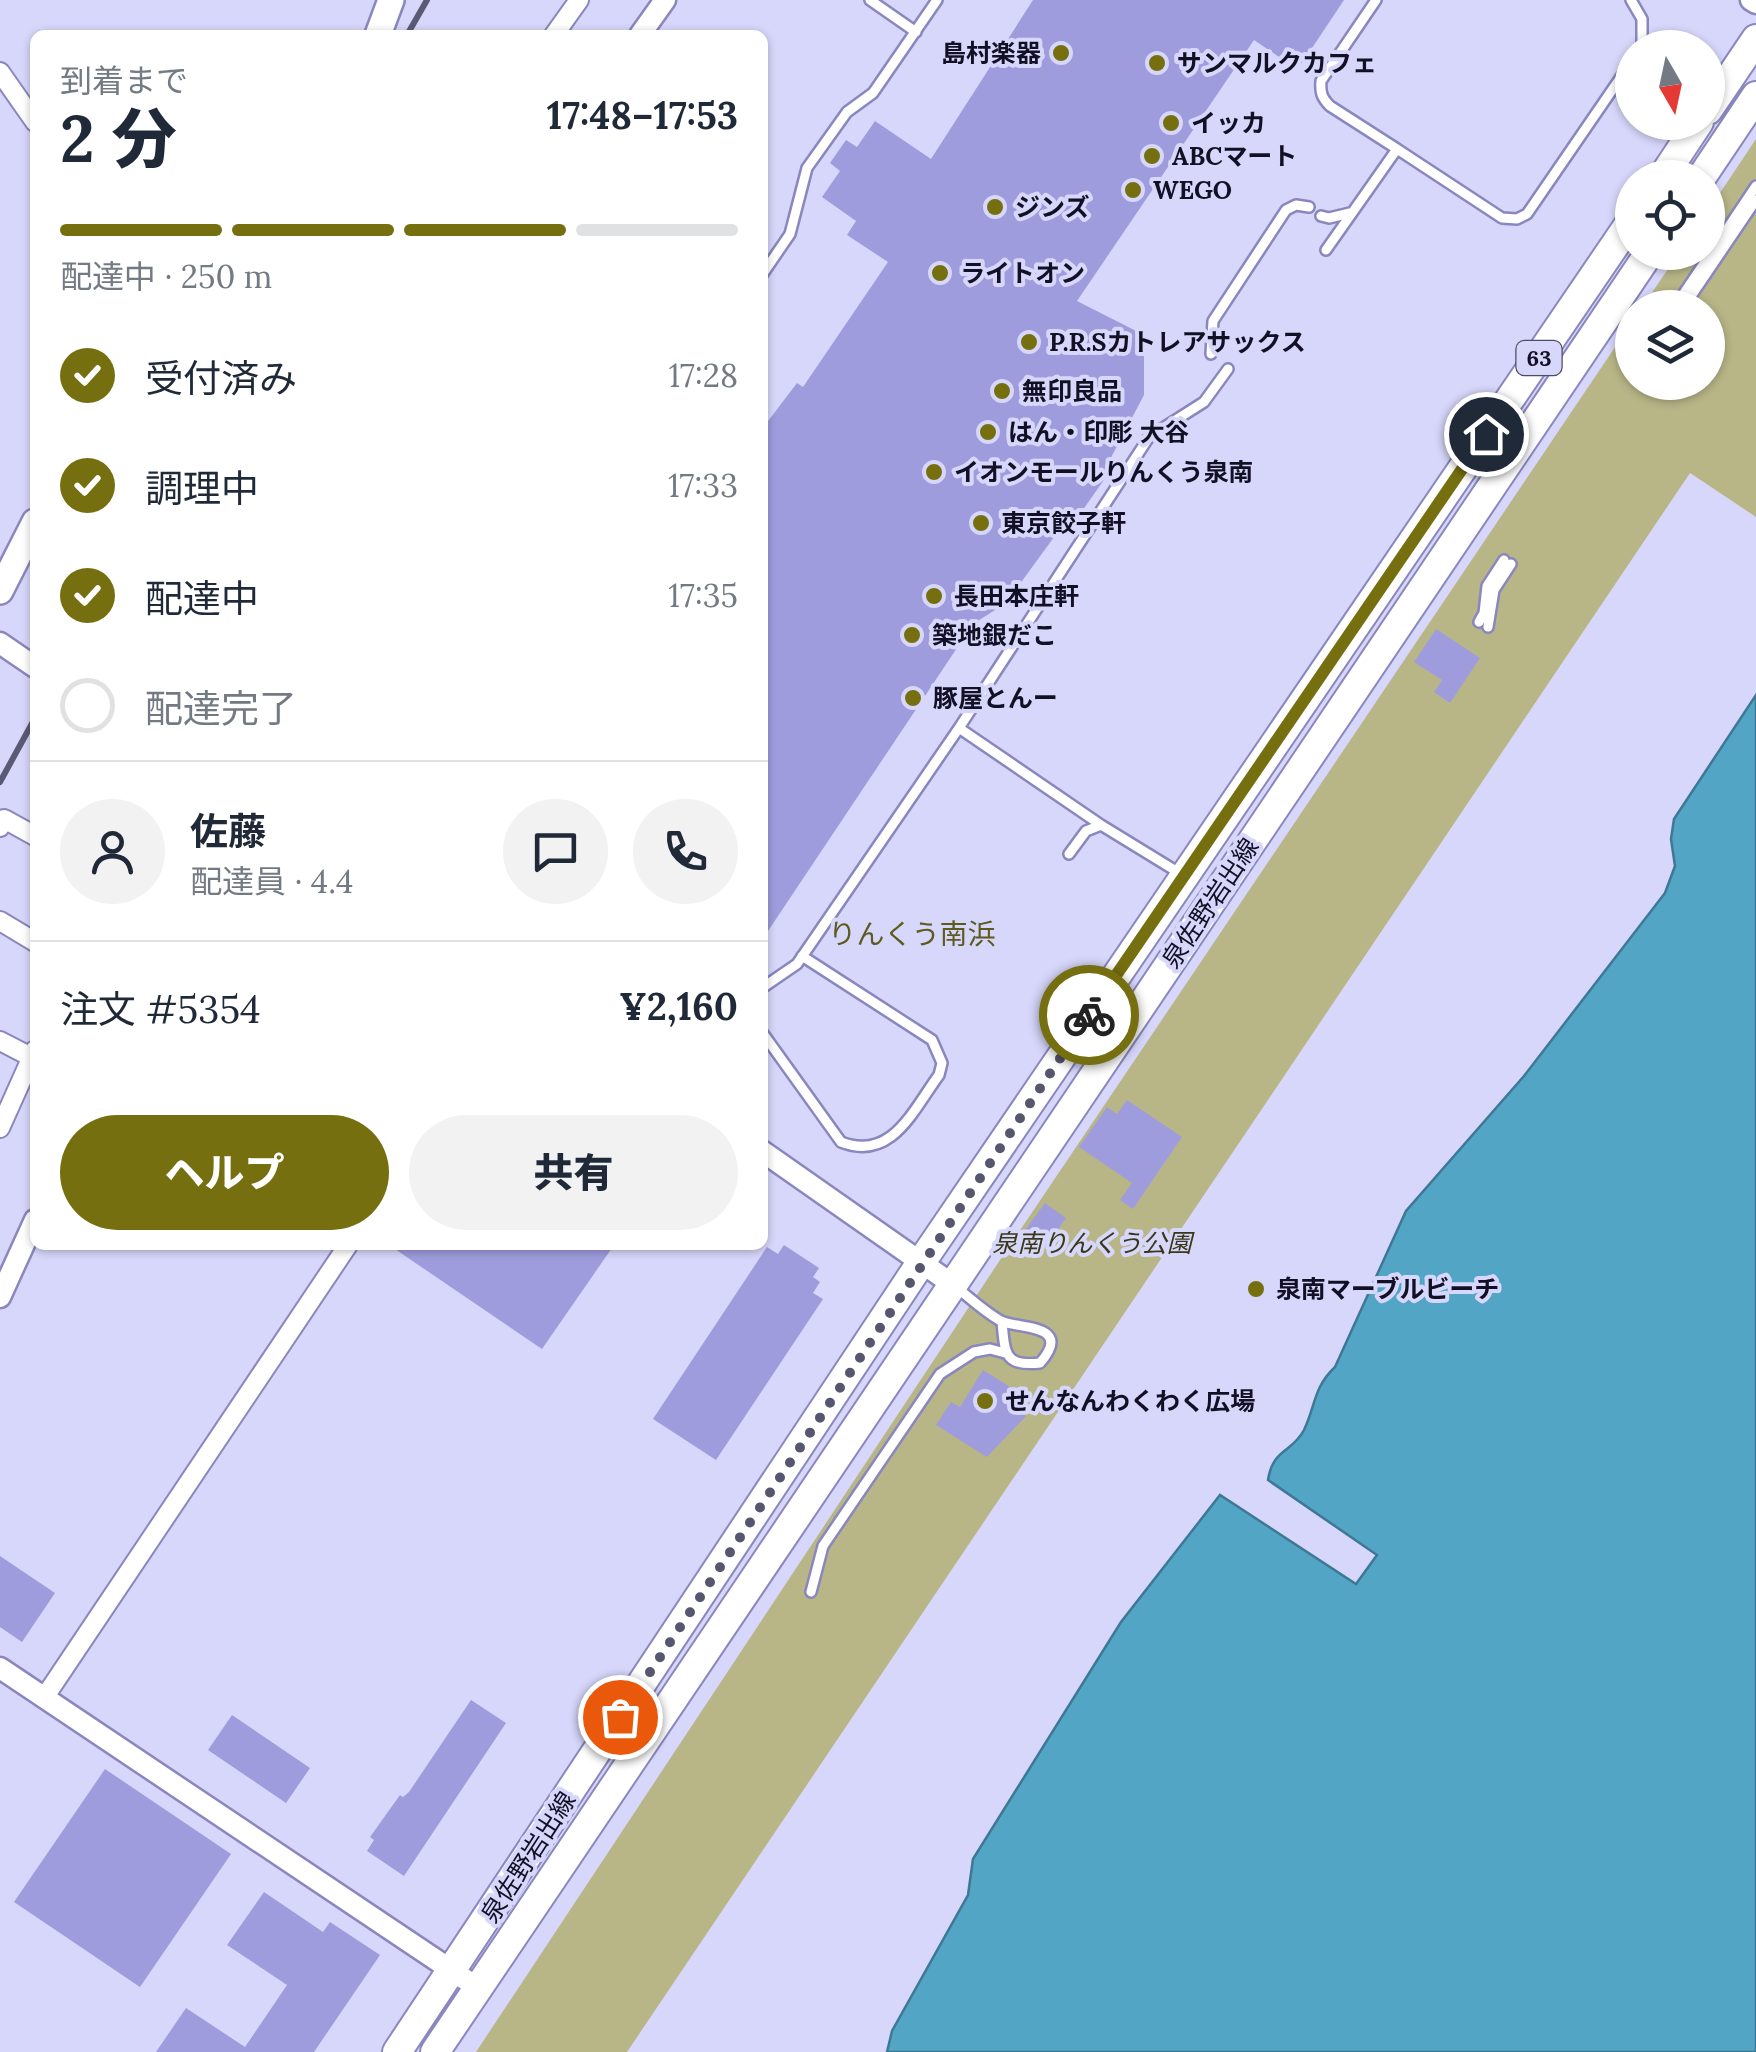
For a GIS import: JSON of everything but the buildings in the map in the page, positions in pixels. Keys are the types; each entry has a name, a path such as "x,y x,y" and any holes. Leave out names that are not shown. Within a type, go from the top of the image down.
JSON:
{"main road":[{"path":"380,30 392,0"},
{"path":"1725,85 1756,39"},
{"path":"1713,160 1756,96"},
{"name":"泉佐野岩出線","path":"397,2052 922,1261 1615,245"},
{"name":"泉佐野岩出線","path":"434,2052 1638,270"},
{"path":"0,590 30,532"}],"street":[{"path":"558,30 579,0"},
{"path":"644,30 665,0"},
{"path":"0,72 30,115"},
{"path":"0,643 30,664"},
{"path":"0,827 4,819 30,833"},
{"path":"0,922 30,939"},
{"path":"0,1042 30,1054"},
{"path":"0,1128 30,1064"},
{"path":"768,1156 952,1284"},
{"path":"0,1297 30,1231"},
{"path":"44,1698 345,1250"},
{"path":"0,1668 478,1988"}],"lane":[{"path":"870,0 916,32"},
{"path":"768,267 790,234 807,168 847,112 874,93 937,0"},
{"path":"1376,0 1321,81 1323,99 1502,218 1517,219 1527,214 1615,86"},
{"path":"1631,0 1642,19 1642,30"},
{"path":"1326,250 1396,149"},
{"path":"1686,290 1756,186"},
{"path":"1696,290 1756,200"},
{"path":"1211,354 1213,321 1286,210 1296,205 1309,206"},
{"path":"1322,216 1341,217 1353,212"},
{"path":"768,984 797,964 959,728 1148,437 1204,402 1228,369"},
{"path":"1484,624 1507,562"},
{"path":"959,728 1101,825 1184,875"},
{"path":"1069,854 1086,831 1101,825"},
{"path":"768,1041 840,1142 853,1147 871,1148 888,1141 939,1075 942,1063 932,1040 802,956"},
{"path":"810,1592 823,1546 940,1374 974,1352 990,1349 1005,1353 1020,1364 1040,1364 1047,1355 1050,1343 1044,1332 1033,1326 1002,1322 952,1284"},
{"path":"1002,1322 1005,1353"}],"green space":[{"name":"泉南りんくう公園","path":"1756,139 1756,517 1690,473 627,2052 476,2052 1000,1260 1615,347 1615,400 1725,400 1725,290 1654,290 1667,270 1725,270 1725,186"}],"water":[{"path":"1756,695 1756,2052 887,2052 892,2031 968,1895 973,1859 1121,1622 1220,1495 1356,1584 1377,1555 1268,1480 1270,1470 1304,1430 1319,1390 1335,1367 1406,1211 1524,1076 1665,893 1675,866 1671,839 1674,819"}],"railway":[{"path":"410,30 427,0"},
{"path":"0,782 30,727"}],"way so far":[{"path":"620,1717 1089,1015"}],"place":[{"name":"島村楽器","path":"1061,53"},
{"name":"サンマルクカフェ","path":"1157,63"},
{"name":"イッカ","path":"1171,123"},
{"name":"ABCマート","path":"1152,156"},
{"name":"WEGO","path":"1133,190"},
{"name":"ジンズ","path":"995,207"},
{"name":"ライトオン","path":"940,273"},
{"name":"P.R.Sカトレアサックス","path":"1029,342"},
{"name":"無印良品","path":"1002,391"},
{"name":"はん・印彫 大谷","path":"988,432"},
{"name":"イオンモールりんくう泉南","path":"934,472"},
{"name":"東京餃子軒","path":"981,523"},
{"name":"長田本庄軒","path":"934,596"},
{"name":"築地銀だこ","path":"912,635"},
{"name":"豚屋とんー","path":"913,698"},
{"name":"泉南マーブルビーチ","path":"1256,1289"},
{"name":"せんなんわくわく広場","path":"985,1401"}],"district":[{"name":"りんくう南浜","path":"912,934"}],"route":[{"path":"1089,1015 1486,434"}]}
